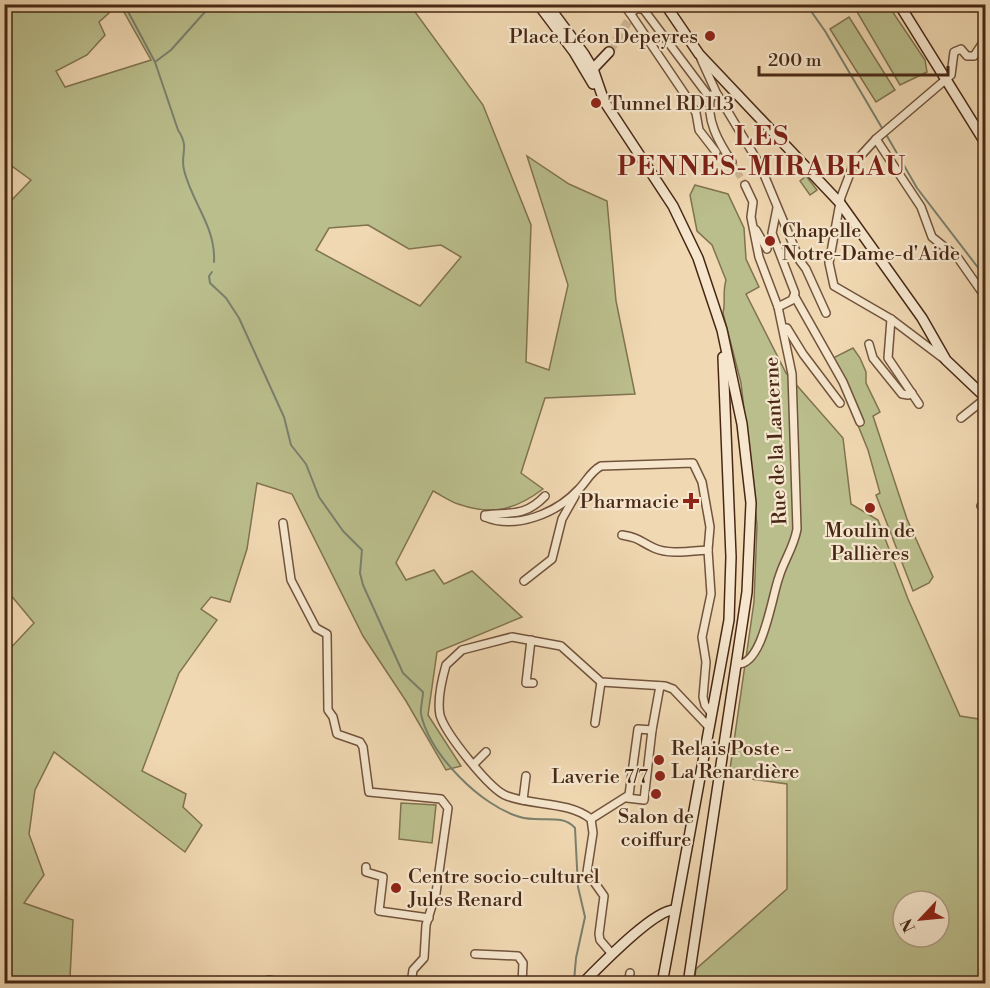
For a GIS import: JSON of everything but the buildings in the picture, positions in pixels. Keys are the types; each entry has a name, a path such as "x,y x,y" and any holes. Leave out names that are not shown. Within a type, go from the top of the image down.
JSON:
{"street":[{"path":"538,4 590,71"},
{"path":"547,4 590,71 604,101 673,206 698,258 722,330 737,404 750,493 747,592 688,984"},
{"path":"623,4 686,96 696,113 699,130 716,152"},
{"path":"665,4 699,54 840,203 922,318 946,360"},
{"path":"899,4 986,144"},
{"path":"630,13 638,8 645,10 710,98"},
{"path":"961,418 986,398 946,360 891,319 834,286 829,263 840,203 854,163 876,139 946,79 953,70 954,52 961,49 967,56 974,56 986,38"},
{"path":"590,71 609,52"},
{"path":"699,54 712,94 710,98 712,124 720,145 732,162"},
{"path":"699,54 716,92 760,165 777,208 826,313"},
{"path":"876,139 921,207 932,237 958,258 986,298"},
{"name":"Rue de la Lanterne","path":"737,664 745,663 753,655 762,637 771,615 776,583 795,542 797,529 793,383 784,328 761,266 751,215 753,202 745,185"},
{"path":"777,208 772,233 795,288 795,297 843,382 860,423"},
{"path":"754,228 767,249"},
{"path":"778,307 795,297"},
{"path":"891,319 888,358 919,404"},
{"path":"784,328 787,328 802,354 840,402"},
{"path":"662,984 729,620 732,588 722,330"},
{"path":"869,344 873,358 902,394 912,393"},
{"path":"726,418 737,404"},
{"path":"524,581 552,559 562,519 591,471 601,466 693,463 697,467 707,503 710,527 708,550 711,594 702,637 706,662 703,697 705,705 712,714"},
{"path":"544,496 533,508 510,514 485,515 485,517 513,520 537,517 552,511 579,489"},
{"path":"283,523 291,580 316,628 324,632 328,638 326,663 328,710 333,717 337,734 360,742 363,747 366,788 369,792 441,799 448,808 424,958 413,970 411,984"},
{"path":"622,535 640,538 654,548 677,552 708,550"},
{"path":"591,819 576,811 497,792 474,764 440,715 446,664 462,650 506,637 561,646 601,682 673,689 709,727"},
{"path":"531,640 526,683 533,683"},
{"path":"595,723 601,682"},
{"path":"591,819 597,813 627,798 644,800 652,730 660,686"},
{"path":"627,798 638,729 652,730"},
{"path":"474,764 486,752"},
{"path":"523,800 526,776"},
{"path":"591,819 593,833 587,872 604,896 599,934 600,940 612,954"},
{"path":"366,867 366,872 382,877 379,911 429,918"},
{"path":"582,984 612,954 663,911 675,910"},
{"path":"646,926 654,923 672,926"},
{"path":"475,954 518,956 523,963 522,984"},
{"path":"628,984 630,973"},
{"path":"257,984 269,980 290,984"}],"green space":[{"path":"4,5 110,5 106,7 109,13 99,22 105,35 87,55 56,71 65,87 151,60 120,5 410,5 483,105 531,225 526,362 549,370 568,285 527,156 569,184 607,201 616,301 635,394 545,398 521,473 543,489 523,502 492,510 470,508 448,500 433,491 396,563 406,580 434,570 444,584 472,571 522,617 437,652 428,715 461,766 446,770 406,701 363,636 292,494 257,483 247,549 230,602 211,597 201,609 217,620 179,673 142,771 186,794 183,807 202,825 185,852 54,752 35,790 29,834 44,875 24,903 73,920 70,977 53,983 5,983 5,654 34,623 4,587 5,572 10,565 4,559 5,207 31,180 5,161","holes":["368,225 409,249 441,245 461,257 420,306 316,250 329,228"]},
{"path":"853,5 888,5 925,60 927,72 900,85"},
{"path":"849,17 895,90 876,102 830,29"},
{"path":"806,176 817,190 810,195 800,181"},
{"path":"695,185 728,194 744,228 746,259 759,287 746,294 786,373 843,438 851,504 878,520 908,599 960,716 985,720 985,983 694,983 696,969 787,889 787,784 729,776 754,602 757,525 741,383 723,313 726,280 712,245 697,231 690,195"},
{"path":"853,348 866,372 866,383 880,412 873,416 907,519 933,577 929,583 913,591 876,495 880,493 868,450 831,359"},
{"path":"401,803 436,805 432,843 399,839"}],"waterway":[{"path":"124,4 155,62 182,136 184,170 211,238 214,262"},
{"path":"155,62 171,50 212,4"},
{"path":"806,4 825,31 882,128"},
{"path":"887,136 917,188 986,278"},
{"path":"212,272 209,276 210,283 226,298 239,318 284,417 291,445 306,464 319,497 343,531 362,550 360,573 363,585 403,673 423,692 421,714 426,730 435,746 459,777 489,802 520,817 564,821 575,828 578,887 585,917 576,958 574,981"}],"tunnel":[{"path":"609,52 639,4"},
{"path":"732,162 745,185"}],"place":[{"name":"Place Léon Depeyres","path":"710,36"},
{"name":"Tunnel RD113","path":"596,103"},
{"name":"Chapelle Notre-Dame-d'Aide","path":"770,241"},
{"name":"Pharmacie","path":"691,501"},
{"name":"Moulin de Pallières","path":"870,508"},
{"name":"Relais Poste - La Renardière","path":"659,760"},
{"name":"Laverie 7/7","path":"660,776"},
{"name":"Salon de coiffure","path":"656,794"},
{"name":"Centre socio-culturel Jules Renard","path":"396,888"}],"district":[{"name":"LES PENNES-MIRABEAU","path":"762,151"}]}
